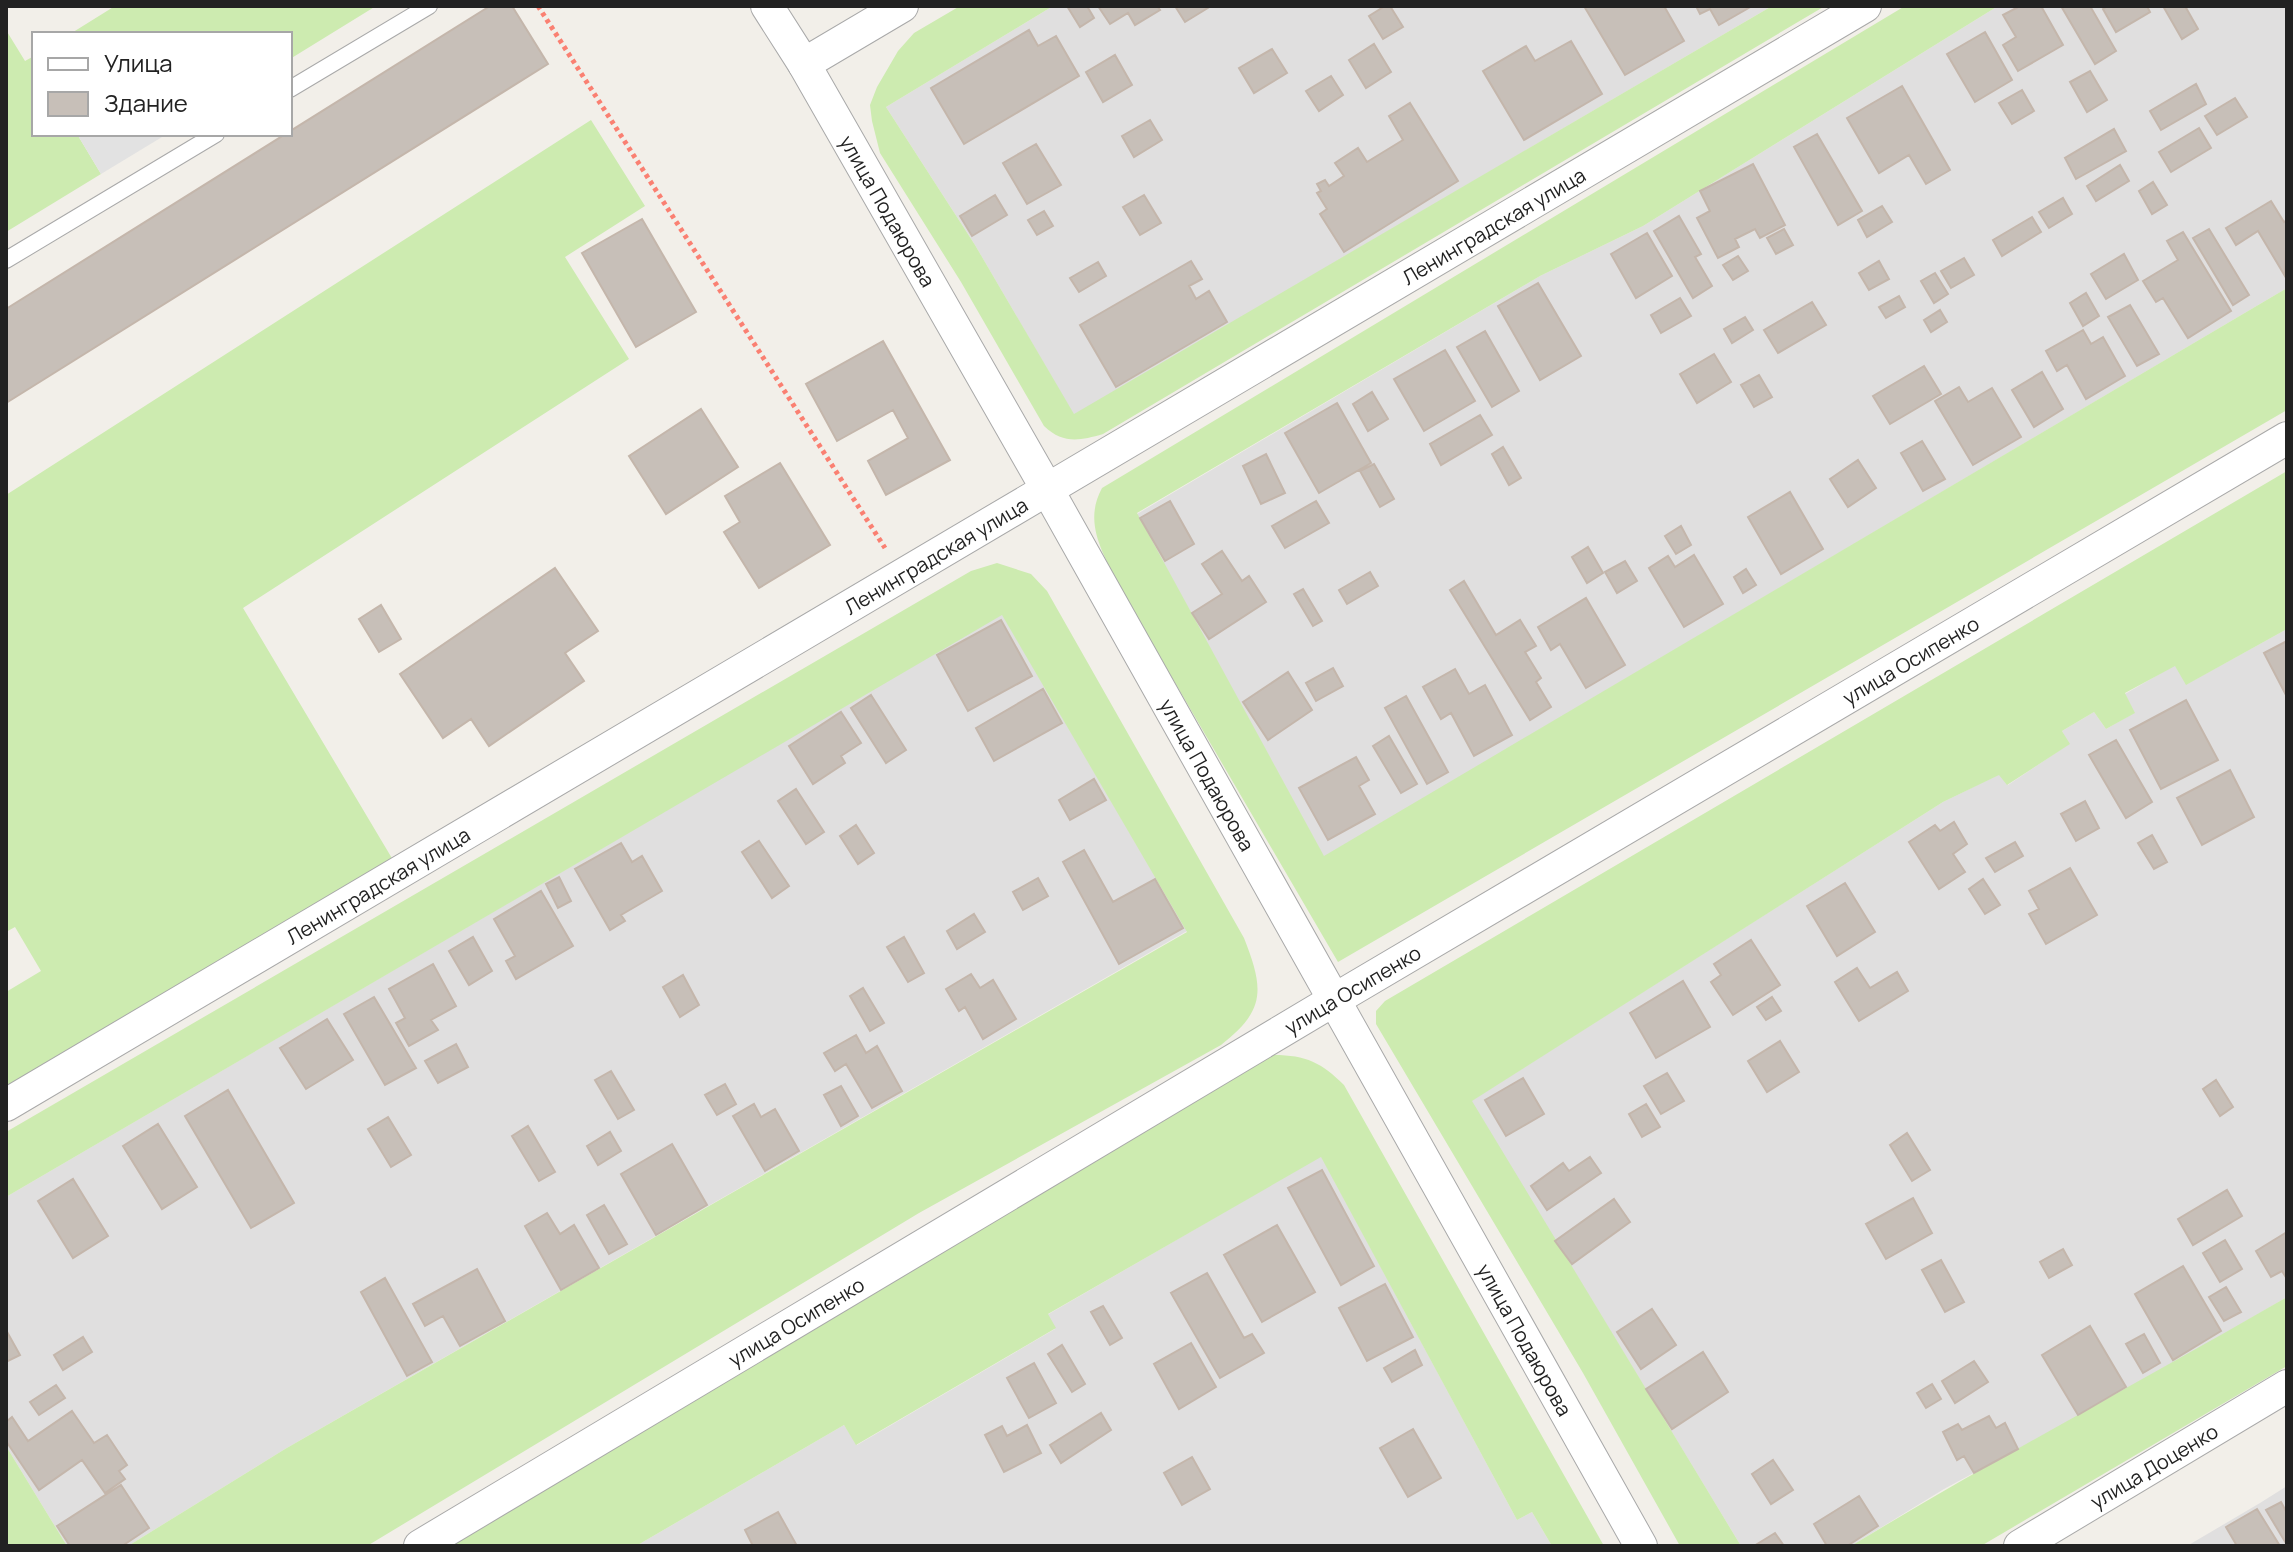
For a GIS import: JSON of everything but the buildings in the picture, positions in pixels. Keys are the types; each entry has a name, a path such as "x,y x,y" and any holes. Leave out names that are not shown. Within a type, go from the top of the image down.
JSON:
{"street":[{"name":"улица Подаюрова","path":"767,6 804,64 1047,489 1641,1546"},
{"path":"804,64 902,6"},
{"name":"Ленинградская улица","path":"6,1105 1865,6"},
{"name":"улица Осипенко","path":"420,1546 1334,1000 2287,438"},
{"name":"улица Доценко","path":"2020,1546 2287,1386"}],"lane":[{"path":"292,88 429,6"},
{"path":"6,260 213,136"}],"path":[{"path":"538,6 902,574"}],"shaded area":[{"path":"1053,6 1772,6 1074,415 975,245 886,107"},
{"path":"1998,6 2287,6 2287,288 1324,857 1137,514 1540,276 1643,226"},
{"path":"78,136 164,136 101,174"},
{"path":"1002,614 1187,931 285,1449 128,1546 67,1546 6,1446 6,1197"},
{"path":"2287,629 2287,1297 2143,1382 1944,1489 1851,1546 1741,1546 1471,1101 1943,802 2000,774 2008,785 2069,744 2062,731 2094,712 2106,729 2134,713 2125,694 2175,665 2187,684"},
{"path":"1321,1156 1517,1520 1532,1512 1552,1546 636,1546 844,1425 857,1445 1055,1329 1047,1315"},
{"path":"2287,1486 2287,1546 2187,1546 2260,1503"}],"green space":[{"path":"115,6 376,6 292,58 292,32 73,32"},
{"path":"960,6 1053,6 886,107 975,245 1074,414 1772,6 1825,6 1103,434 1072,439 1058,436 1044,426 961,282 880,153 870,105 877,87 898,51 914,33"},
{"path":"1905,6 1998,6 1643,226 1540,276 1137,513 1324,856 2287,288 2287,410 1338,962 1118,585 1101,549 1095,525 1094,513 1102,488"},
{"path":"6,30 25,61 32,57 32,136 78,136 101,174 6,232"},
{"path":"591,120 645,206 565,257 629,359 243,608 393,860 6,1087 6,992 41,971 15,927 6,932 6,495"},
{"path":"2287,471 2287,629 2186,685 2175,666 2125,693 2135,713 2106,729 2094,712 2062,731 2070,744 2007,785 1999,775 1943,802 1472,1101 1741,1546 1680,1546 1583,1373 1376,1024 1376,1011 1385,1001"},
{"path":"997,563 1031,574 1047,591 1244,938 1257,985 1257,998 1246,1021 1221,1045 919,1213 367,1546 128,1546 285,1449 1187,932 1002,615 6,1197 6,1132 971,571"},
{"path":"1274,1055 1313,1062 1344,1085 1604,1546 1552,1546 1532,1512 1517,1520 1321,1157 1048,1314 1056,1328 856,1445 844,1425 636,1546 430,1546 1254,1061"},
{"path":"2287,1297 2287,1366 1981,1546 1851,1546 1959,1482"},
{"path":"6,1446 67,1546 6,1546"}]}
